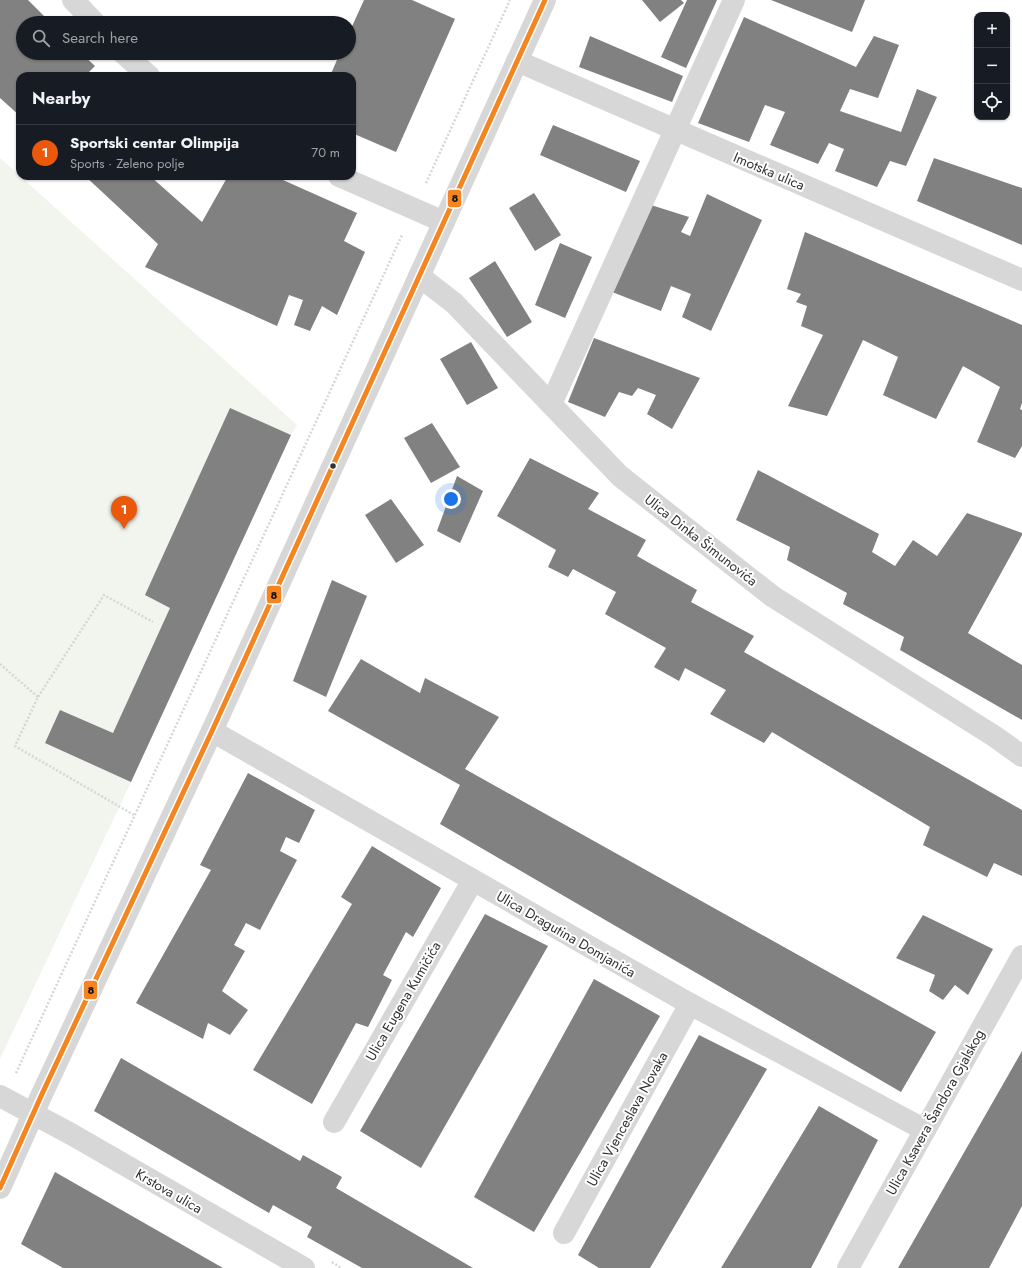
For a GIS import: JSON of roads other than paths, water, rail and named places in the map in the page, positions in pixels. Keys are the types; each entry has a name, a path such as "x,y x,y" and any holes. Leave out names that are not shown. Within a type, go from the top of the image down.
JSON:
{"street":[{"path":"73,0 88,16"},
{"path":"0,1188 212,731 545,0"},
{"path":"551,404 734,0"},
{"path":"131,60 144,72"},
{"name":"Imotska ulica","path":"517,61 1022,280"},
{"path":"348,180 444,222"},
{"name":"Ulica Dinka Šimunovića","path":"419,276 454,303 620,476 772,596 994,736 1022,756"},
{"name":"Ulica Dragutina Domjanića","path":"212,731 690,1004 925,1130"},
{"name":"Ulica Eugena Kumičića","path":"334,1122 473,880"},
{"name":"Ulica Ksavera Šandora Gjalskog","path":"848,1268 1022,956"},
{"name":"Ulica Vjenceslava Novaka","path":"564,1233 690,1004"},
{"name":"Krstova ulica","path":"1,1096 71,1134 304,1268"}],"place":[{"name":"Sportski centar Olimpija","path":"124,529"}]}
